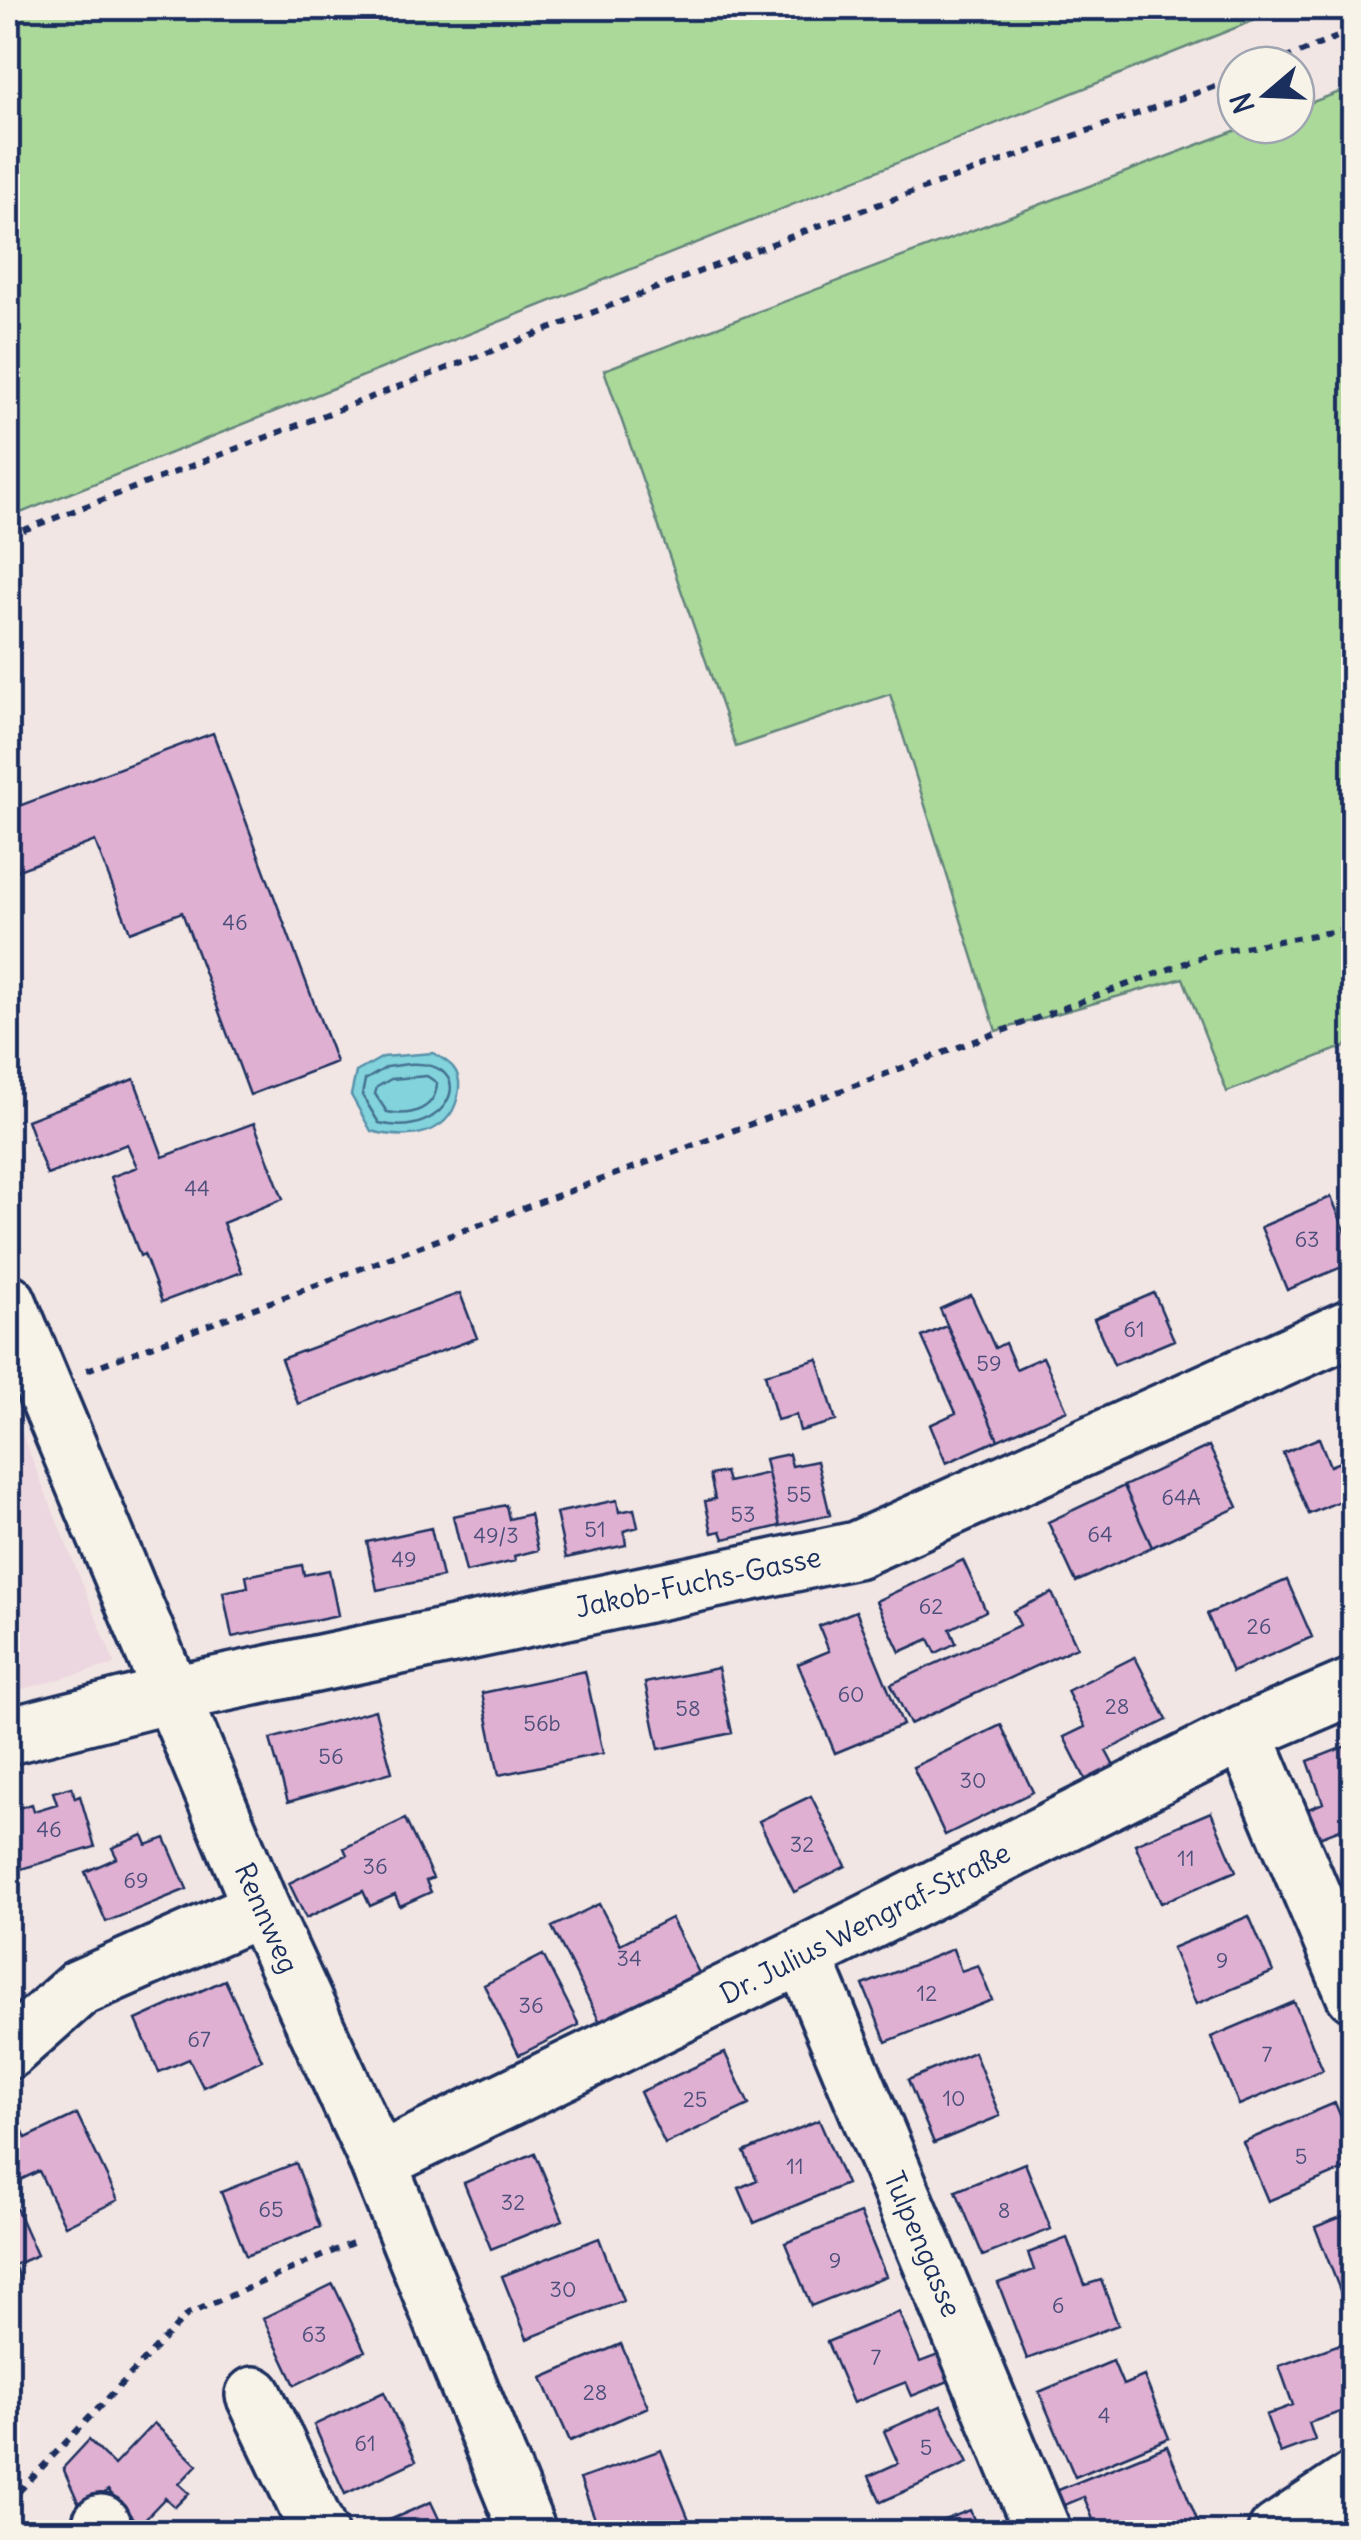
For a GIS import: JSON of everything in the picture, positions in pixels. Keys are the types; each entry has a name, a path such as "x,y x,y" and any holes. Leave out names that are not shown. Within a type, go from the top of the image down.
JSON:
{"street":[{"name":"Rennweg","path":"8,1302 261,1908 378,2162 528,2532"},
{"name":"Jakob-Fuchs-Gasse","path":"8,1736 173,1694 856,1550 1354,1326"},
{"name":"Dr. Julius Wengraf-Straße","path":"378,2162 803,1956 1244,1733 1354,1686"},
{"path":"1244,1733 1354,1994"},
{"path":"8,2051 79,1988 261,1908"},
{"name":"Tulpengasse","path":"803,1956 1043,2532"},
{"path":"254,2395 319,2532"},
{"path":"1276,2532 1354,2480"}],"path":[{"path":"1316,46 1354,30"},
{"path":"8,536 837,219 1216,86"},
{"path":"43,1386 1215,952 1354,928"},
{"path":"8,2504 188,2314 402,2221"}],"shaded area":[{"path":"8,1400 115,1664 8,1693"}],"green space":[{"path":"8,8 1285,8 8,518"},
{"path":"1353,87 1353,1043 1227,1092 1183,978 996,1031 890,694 736,747 604,370 1216,138 1216,145 1316,145 1316,101"}],"water":[{"path":"433,1053 449,1063 458,1076 459,1089 448,1117 439,1126 414,1134 371,1131 351,1095 356,1072 383,1057"}],"building":[{"path":"213,733 336,1062 250,1095 182,912 130,932 95,841 8,874 8,810"},
{"path":"134,1079 163,1157 254,1123 283,1199 223,1223 242,1272 162,1302 111,1177 137,1167 127,1144 47,1175 27,1120"},
{"path":"1331,1197 1354,1251 1354,1262 1287,1290 1261,1227"},
{"path":"460,1293 477,1338 298,1404 281,1359"},
{"path":"1154,1293 1174,1340 1114,1365 1094,1319"},
{"path":"971,1295 995,1348 1005,1343 1016,1369 1043,1357 1067,1410 998,1440 940,1309"},
{"path":"947,1326 998,1440 946,1463 930,1425 956,1413 922,1337"},
{"path":"818,1359 836,1421 800,1431 796,1415 777,1420 765,1374"},
{"path":"1319,1438 1330,1466 1354,1456 1354,1495 1309,1514 1283,1453"},
{"path":"1209,1446 1238,1507 1152,1547 1124,1486"},
{"path":"789,1454 792,1466 817,1461 830,1515 780,1526 765,1459"},
{"path":"725,1472 728,1482 768,1473 780,1526 724,1539 721,1531 712,1533 705,1501 715,1499 710,1475"},
{"path":"1124,1486 1152,1547 1076,1582 1048,1522"},
{"path":"617,1500 619,1512 634,1509 638,1527 624,1531 626,1545 566,1558 556,1513"},
{"path":"506,1505 509,1519 530,1514 538,1550 514,1556 515,1561 466,1572 453,1516"},
{"path":"431,1528 442,1577 377,1590 367,1542"},
{"path":"963,1560 986,1611 950,1629 956,1643 936,1653 929,1639 900,1652 876,1601"},
{"path":"302,1565 304,1575 329,1570 338,1615 232,1637 223,1592 248,1587 246,1576"},
{"path":"1287,1580 1312,1637 1232,1672 1207,1614"},
{"path":"1052,1593 1077,1647 910,1724 891,1684 1020,1625 1013,1611"},
{"path":"856,1611 903,1725 835,1753 798,1664 829,1651 819,1626"},
{"path":"1135,1657 1167,1720 1106,1751 1115,1768 1087,1782 1064,1737 1085,1727 1067,1691"},
{"path":"718,1668 732,1733 659,1749 645,1683"},
{"path":"585,1671 603,1753 499,1775 482,1693"},
{"path":"375,1710 392,1772 288,1802 270,1739"},
{"path":"1001,1725 1033,1792 945,1835 913,1767"},
{"path":"1354,1743 1354,1807 1342,1812 1348,1826 1317,1838 1306,1810 1323,1803 1308,1761"},
{"path":"8,1785 15,1809 32,1804 34,1811 57,1804 53,1792 72,1787 75,1798 80,1796 95,1847 11,1872"},
{"path":"811,1796 846,1866 794,1892 759,1821"},
{"path":"1211,1812 1236,1871 1161,1903 1135,1844"},
{"path":"405,1819 433,1878 426,1881 431,1892 400,1906 395,1895 370,1906 363,1891 306,1918 289,1883 347,1855 344,1848"},
{"path":"143,1835 147,1845 165,1838 187,1889 106,1922 85,1872 117,1858 112,1848"},
{"path":"599,1904 620,1944 671,1918 699,1973 600,2022 552,1927"},
{"path":"1249,1916 1273,1972 1196,2004 1172,1948"},
{"path":"953,1949 961,1971 978,1965 992,2000 886,2042 863,1985"},
{"path":"543,1955 579,2025 519,2055 484,1985"},
{"path":"225,1980 262,2060 203,2087 189,2059 159,2072 136,2020"},
{"path":"1294,2002 1323,2070 1239,2105 1211,2037"},
{"path":"974,2052 1000,2116 934,2143 908,2080"},
{"path":"725,2053 749,2105 665,2144 640,2092"},
{"path":"8,2099 26,2138 77,2114 118,2200 65,2226 39,2171 20,2180 8,2153"},
{"path":"1335,2103 1354,2147 1354,2165 1268,2201 1243,2142"},
{"path":"819,2120 846,2184 754,2223 739,2188 757,2180 744,2152"},
{"path":"535,2153 563,2220 491,2249 464,2183"},
{"path":"296,2163 320,2227 246,2256 221,2192"},
{"path":"1025,2163 1051,2229 983,2256 956,2191"},
{"path":"8,2190 37,2255 14,2265 19,2277 8,2282"},
{"path":"1354,2212 1354,2288 1341,2293 1315,2227"},
{"path":"860,2213 886,2276 811,2306 785,2243"},
{"path":"599,2238 623,2301 527,2339 502,2276"},
{"path":"1067,2238 1085,2285 1101,2280 1118,2325 1027,2359 998,2283 1034,2270 1028,2253"},
{"path":"333,2284 365,2351 295,2385 263,2318"},
{"path":"899,2312 920,2362 946,2352 956,2378 912,2396 906,2382 853,2403 827,2342"},
{"path":"1354,2339 1354,2407 1309,2423 1315,2440 1280,2453 1266,2415 1293,2405 1279,2366"},
{"path":"621,2344 648,2407 570,2441 542,2378"},
{"path":"1113,2361 1123,2385 1144,2376 1169,2438 1075,2477 1039,2392"},
{"path":"384,2392 416,2461 345,2494 314,2425"},
{"path":"941,2406 968,2463 881,2502 869,2476 898,2463 884,2431"},
{"path":"154,2423 197,2465 179,2484 189,2493 175,2507 165,2498 139,2525 108,2490 83,2513 63,2468 89,2440 114,2465"},
{"path":"1167,2446 1200,2527 1187,2532 1098,2532 1084,2497 1062,2506 1056,2491"},
{"path":"661,2450 692,2527 675,2532 600,2532 580,2479"},
{"path":"431,2502 445,2532 362,2532"},
{"path":"970,2510 979,2532 913,2532"}]}
